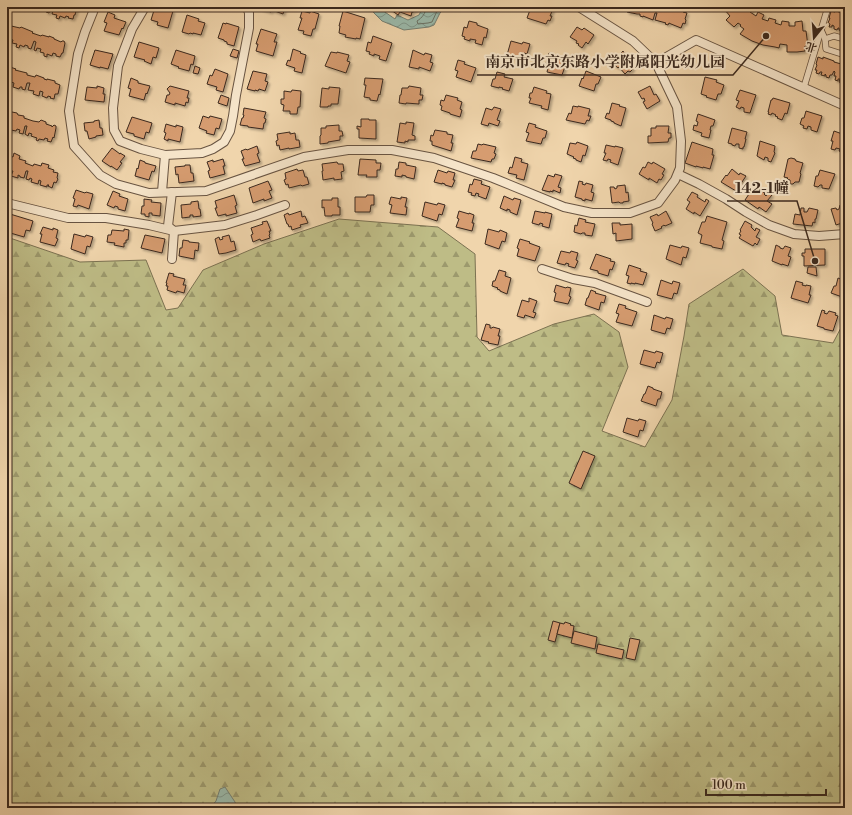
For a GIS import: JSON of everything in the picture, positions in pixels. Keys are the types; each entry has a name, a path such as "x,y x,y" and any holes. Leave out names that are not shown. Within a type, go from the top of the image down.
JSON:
{"street":[{"path":"95,7 78,54 69,111 74,146 100,175 116,184 149,192 206,191 304,157 348,150 392,150 434,158 460,166 564,207 592,213 630,213 658,203 678,174 680,168 682,141 677,106 656,63 633,41 579,7"},
{"path":"145,7 132,28 118,66 113,108 114,130 120,141 141,149 165,155 202,153 213,149 224,142 230,131 249,28 249,13 247,7"},
{"path":"804,87 828,7"},
{"path":"821,30 825,39 826,49 845,55"},
{"path":"825,39 834,36 845,39"},
{"path":"656,63 696,40 845,106"},
{"path":"162,192 165,155"},
{"path":"678,174 726,199 769,225 794,234 819,236 845,234"},
{"path":"172,192 168,226 174,231"},
{"path":"7,203 68,218 106,218 174,231 225,225 284,205"},
{"path":"172,259 174,231"},
{"path":"542,269 573,279 595,283 647,302"}],"green space":[{"path":"339,219 438,227 475,254 477,337 489,351 554,324 594,314 619,332 628,367 602,431 645,447 672,400 689,304 743,269 775,296 782,335 833,343 845,320 845,808 7,808 7,237 80,262 146,260 166,310 178,308 203,270 264,244"}],"water":[{"path":"370,7 381,7 382,10 395,19 397,15 408,20 419,15 423,7 446,7 440,13 434,25 404,30 382,21"},
{"path":"225,787 235,802 237,808 210,808 216,801 220,789"}],"building":[{"path":"47,7 77,7 73,19 66,16 65,18 60,16 59,19 56,18 57,15 52,14 53,11 50,10 49,13 46,12"},
{"path":"155,7 173,11 168,28 157,25 158,22 151,20"},
{"path":"262,7 285,7 283,14 272,10 271,12 261,9"},
{"path":"387,7 418,7 417,10 412,12 411,16 400,12 398,15"},
{"path":"534,7 546,7 553,9 550,16 552,16 550,21 548,20 546,24 527,18 530,10 533,11"},
{"path":"628,7 672,7 683,10 683,12 687,13 685,24 683,23 681,28 669,23 668,25 655,20 657,13 655,13 653,20 640,16 640,14 627,12"},
{"path":"716,7 750,7 753,9 750,12 756,16 758,12 764,15 762,19 768,21 769,18 776,20 775,23 781,25 782,21 789,22 789,26 795,26 795,22 802,21 803,31 806,31 808,46 805,46 805,51 787,52 787,45 780,44 779,48 752,41 740,34 744,29 740,26 741,25 738,23 734,27 726,20 730,16 724,9"},
{"path":"302,11 310,13 310,11 319,14 315,29 313,29 311,36 303,34 304,31 298,30 302,18 300,18"},
{"path":"343,11 365,18 360,39 345,37 346,35 339,33 339,26"},
{"path":"831,11 845,14 845,29 843,28 842,31 839,30 839,28 837,30 834,29 834,26 832,25 832,27 829,27 830,24 828,23"},
{"path":"108,12 115,15 114,18 126,22 119,35 104,31 107,23 104,22"},
{"path":"187,15 199,19 198,21 205,23 201,35 182,32"},
{"path":"469,21 477,23 477,25 488,29 486,38 484,37 482,45 475,43 476,40 470,39 470,41 464,39 465,37 462,36 464,27 467,28"},
{"path":"223,23 239,27 234,46 227,44 224,40 218,38"},
{"path":"7,25 21,27 41,36 49,36 61,42 64,41 63,53 60,57 53,53 52,56 47,54 47,57 44,56 44,53 40,52 41,49 37,48 36,51 34,50 36,42 34,41 31,49 25,45 24,47 20,45 19,48 16,47 17,44 12,43 13,40 10,39 9,42 7,42"},
{"path":"577,27 582,30 584,28 594,35 588,44 586,42 582,48 576,43 577,41 570,37"},
{"path":"261,29 277,34 274,42 277,42 273,56 256,51 258,44 256,44"},
{"path":"373,36 392,43 386,61 379,59 380,56 374,54 374,56 369,54 370,52 366,51 368,42 371,43"},
{"path":"511,41 522,44 523,42 530,44 527,54 524,53 522,60 507,55"},
{"path":"139,42 159,48 156,58 153,57 151,64 144,61 145,60 134,57"},
{"path":"233,49 239,51 237,58 230,56"},
{"path":"293,49 306,55 302,73 294,71 295,68 286,65 288,60 290,61"},
{"path":"95,50 113,54 108,69 90,65"},
{"path":"176,50 195,56 193,65 191,64 189,71 171,64"},
{"path":"413,50 424,55 425,53 432,55 430,62 433,63 430,71 419,67 419,69 409,67"},
{"path":"623,51 626,55 628,53 636,62 632,67 633,69 625,74 619,67 618,68 610,61"},
{"path":"331,52 349,55 347,61 350,62 346,73 325,66"},
{"path":"549,53 556,56 555,58 567,61 562,75 547,72 549,64 546,63"},
{"path":"818,57 823,59 823,57 845,65 845,81 843,83 839,82 840,79 838,79 838,81 835,80 836,76 834,76 834,71 829,78 826,77 825,74 825,76 821,75 822,72 819,74 816,73 817,70 815,70"},
{"path":"458,60 465,62 464,64 476,68 471,82 456,77 458,71 455,70"},
{"path":"7,66 27,73 27,75 35,77 36,75 47,80 55,81 55,83 60,85 58,94 55,94 54,99 48,96 47,98 42,96 43,92 40,91 39,96 33,94 34,91 28,90 30,83 27,83 25,90 22,89 22,87 19,89 13,87 14,83 11,82 10,86 7,85"},
{"path":"195,66 200,68 198,74 193,73"},
{"path":"215,69 228,74 223,92 216,90 217,87 207,84 210,75 212,76"},
{"path":"253,71 267,74 265,81 268,82 265,91 259,89 258,91 255,91 247,89"},
{"path":"586,71 601,77 598,84 596,84 594,91 579,86"},
{"path":"497,72 505,74 504,77 513,79 509,91 502,89 503,88 491,86"},
{"path":"705,77 717,80 716,82 724,85 721,94 718,94 716,100 701,94"},
{"path":"131,78 138,81 138,83 150,86 144,100 129,96 131,89 128,88"},
{"path":"365,78 383,79 380,95 379,94 377,101 364,97 366,85 364,85"},
{"path":"97,86 104,88 104,102 85,100 87,87 97,88"},
{"path":"170,86 189,91 187,98 189,98 188,103 186,102 185,106 165,102 167,95 170,93 167,89"},
{"path":"409,86 421,88 420,95 423,95 422,100 419,100 419,104 399,103 402,88 408,88"},
{"path":"650,86 654,95 656,94 660,101 647,109 643,102 645,101 644,98 642,99 638,92"},
{"path":"329,87 340,88 338,104 331,104 331,106 328,107 320,107 322,88 329,89"},
{"path":"534,87 547,91 546,93 551,94 548,110 541,108 542,106 529,103 531,98 529,98 530,93 532,93"},
{"path":"292,90 301,91 300,107 298,107 297,114 290,114 290,111 283,111 284,105 281,104 281,99 284,99 284,91 291,92"},
{"path":"740,90 756,95 750,113 744,112 744,108 741,107 740,109 736,107 739,101 736,100"},
{"path":"221,95 229,98 227,106 218,103"},
{"path":"446,95 458,98 457,100 462,102 460,117 441,110 441,100 444,101"},
{"path":"773,98 790,103 787,114 785,113 782,120 777,118 778,117 775,116 776,115 772,113 771,115 768,114 771,100"},
{"path":"612,103 626,108 621,126 605,118 607,113 609,114"},
{"path":"573,106 590,109 588,116 591,116 589,121 587,120 585,124 566,120 569,113 571,114"},
{"path":"494,107 501,109 497,120 500,121 498,126 489,123 488,126 481,124 486,108 492,110"},
{"path":"244,108 266,112 264,118 266,119 263,129 240,125 244,115"},
{"path":"7,111 17,113 18,115 24,116 24,118 33,121 39,122 41,120 52,127 54,125 56,126 54,138 53,137 51,142 47,141 48,139 45,138 44,140 39,139 38,141 36,140 37,138 31,136 32,134 29,133 28,136 25,134 27,126 25,126 23,134 19,133 20,130 17,129 16,131 8,131"},
{"path":"806,111 822,116 817,132 811,130 811,127 808,126 807,129 803,128 804,126 800,124"},
{"path":"698,114 715,120 713,126 711,126 709,138 701,136 702,133 693,130 694,125 697,126 698,122 696,121"},
{"path":"203,116 222,119 219,129 216,128 214,135 206,133 207,131 199,128"},
{"path":"132,117 152,123 149,133 146,132 144,139 126,132"},
{"path":"361,119 376,120 376,139 359,138 359,129 357,129 357,126 361,127"},
{"path":"99,120 103,135 89,139 87,131 85,131 84,123"},
{"path":"406,122 414,123 412,135 415,136 415,140 408,140 408,142 405,141 405,143 397,142 400,123 406,124"},
{"path":"529,123 536,125 535,127 547,131 541,144 526,141 529,133 526,132"},
{"path":"166,124 176,127 176,125 183,127 180,142 168,139 168,141 164,139"},
{"path":"339,125 339,131 342,131 343,136 340,136 340,140 320,144 321,128"},
{"path":"656,126 669,126 668,133 671,133 671,138 669,138 668,142 648,143 648,136 651,136 651,128 656,128"},
{"path":"732,128 747,132 743,149 739,148 739,144 736,144 735,146 728,143"},
{"path":"435,130 447,132 447,134 453,135 451,151 432,145 432,141 430,141 431,135 433,136"},
{"path":"834,131 845,135 845,153 839,151 840,149 831,149 833,141 831,141"},
{"path":"290,132 290,134 295,133 296,140 299,140 300,147 280,150 276,141 278,140 277,134"},
{"path":"760,141 775,146 775,153 771,162 768,161 768,158 765,157 764,160 757,156"},
{"path":"577,142 588,146 585,156 583,155 581,162 567,154 570,143 576,144"},
{"path":"692,142 713,149 712,155 714,155 710,169 696,167 685,163"},
{"path":"478,144 496,147 494,153 496,154 491,162 471,158 473,151 476,151"},
{"path":"606,145 623,148 618,165 610,162 611,160 608,159 607,161 603,160 606,153 604,153"},
{"path":"257,146 259,153 257,154 260,162 245,166 241,151"},
{"path":"112,148 125,156 120,162 122,163 117,170 102,161"},
{"path":"14,153 20,156 19,159 26,161 25,163 33,166 34,164 41,166 42,163 49,165 48,168 54,170 53,172 58,173 58,179 56,183 54,182 52,188 48,186 49,185 47,185 47,187 40,185 41,181 39,180 38,184 31,182 32,179 30,178 29,180 26,179 28,171 26,171 24,178 18,175 18,178 11,176 13,171 10,171 9,175 7,174 7,155 13,157"},
{"path":"515,157 522,159 521,162 528,164 524,180 516,178 517,175 508,173 510,167 512,168"},
{"path":"791,158 803,163 799,182 795,182 793,184 790,184 790,180 784,177 788,159"},
{"path":"223,159 225,174 210,178 208,171 210,170 207,162"},
{"path":"360,159 376,160 376,163 381,163 380,170 377,170 377,177 358,175"},
{"path":"140,160 156,166 154,172 152,171 149,180 135,176"},
{"path":"337,162 338,164 343,164 344,171 341,172 342,179 334,180 334,178 323,180 322,164"},
{"path":"399,162 416,167 414,179 402,175 402,177 395,176"},
{"path":"648,162 652,164 653,162 665,169 662,174 664,175 657,183 639,174"},
{"path":"190,165 194,181 179,183 178,174 176,175 175,167"},
{"path":"297,169 298,171 303,170 309,184 289,188 288,184 286,185 284,180 286,179 285,173"},
{"path":"732,169 739,175 740,173 746,176 736,191 721,182"},
{"path":"438,170 447,173 448,171 455,173 453,180 455,180 452,187 434,182"},
{"path":"820,170 835,174 829,189 822,188 822,185 818,187 814,186 816,176 818,176"},
{"path":"555,174 562,176 558,187 561,188 560,193 553,190 553,192 550,192 542,190 548,175 554,177"},
{"path":"474,179 482,181 481,184 490,187 486,199 478,196 479,194 476,193 475,196 468,192 470,184 472,185"},
{"path":"268,181 272,190 269,191 272,198 253,203 249,188"},
{"path":"579,181 583,182 582,184 585,185 586,183 593,185 591,192 594,193 592,201 585,199 585,201 575,197"},
{"path":"625,185 626,193 628,192 629,201 623,203 612,203 610,187 614,187 615,189 617,186"},
{"path":"755,185 764,190 763,192 766,196 768,193 772,195 767,201 772,204 766,212 759,207 758,209 745,200"},
{"path":"76,190 93,194 89,209 78,205 77,207 73,206 75,199 73,198"},
{"path":"113,191 120,194 119,196 128,199 125,211 118,209 118,207 115,206 114,208 107,205"},
{"path":"692,192 698,195 697,197 705,202 706,199 709,201 700,216 686,209 690,202 687,200"},
{"path":"234,195 237,205 235,206 237,213 226,216 226,214 218,216 215,208 217,208 215,201"},
{"path":"367,195 374,195 374,205 371,205 370,212 355,212 355,197 366,197"},
{"path":"504,196 513,200 514,198 521,200 517,215 510,212 510,210 507,209 507,211 500,208"},
{"path":"391,197 401,199 401,197 407,198 405,207 407,207 406,215 390,213 392,205 389,204"},
{"path":"332,198 338,198 340,215 325,216 324,207 322,208 322,200 332,200"},
{"path":"144,199 152,200 151,202 161,203 160,216 149,213 149,217 145,216 145,214 141,214 142,206 144,206"},
{"path":"198,201 201,216 193,217 193,215 190,215 190,217 182,218 181,205 191,204 191,202"},
{"path":"425,202 445,205 442,215 439,214 437,221 422,216"},
{"path":"845,204 845,224 842,223 836,225 831,209 836,208 837,210 839,209 840,205"},
{"path":"801,208 804,208 804,212 807,212 809,208 818,210 815,223 813,222 812,226 793,224 795,214 800,215"},
{"path":"301,211 302,217 305,216 308,223 300,225 301,227 292,230 291,226 289,227 287,224 284,215"},
{"path":"459,211 474,215 472,231 456,227 459,219 457,218"},
{"path":"535,211 552,214 549,228 542,226 543,224 540,223 539,225 532,223"},
{"path":"666,211 672,223 665,226 664,225 661,227 662,228 655,231 650,217 657,214 658,216"},
{"path":"10,214 33,221 30,231 26,230 24,237 7,232 7,223"},
{"path":"707,216 727,222 722,240 724,241 722,249 700,243 702,235 698,233 702,222 705,222"},
{"path":"579,218 586,220 585,222 595,224 592,236 585,235 585,233 581,234 574,232 575,225 577,226"},
{"path":"267,221 271,231 269,231 270,238 261,241 260,239 253,242 251,228"},
{"path":"745,221 752,225 751,227 755,231 756,228 760,230 756,237 760,239 757,245 755,243 753,246 739,238 741,235 739,234 741,231 740,230"},
{"path":"612,223 620,223 620,225 632,224 632,239 616,241 616,233 613,234"},
{"path":"43,227 58,230 56,238 58,239 55,246 40,242 42,234 40,234"},
{"path":"124,229 129,230 128,240 124,243 124,247 114,245 115,243 107,242 108,235 111,235 112,230 124,231"},
{"path":"488,229 499,232 500,230 507,233 505,242 502,241 499,249 485,244"},
{"path":"74,234 85,237 86,235 93,237 90,247 87,246 85,254 71,249"},
{"path":"145,235 165,239 162,253 141,248"},
{"path":"229,235 231,242 234,241 236,250 219,254 215,239 219,237 220,240 223,239 222,237"},
{"path":"520,239 540,247 535,261 517,256 519,249 517,248"},
{"path":"183,240 199,243 198,251 195,250 194,259 179,256"},
{"path":"670,245 681,248 682,246 689,248 686,258 683,257 681,265 666,259"},
{"path":"776,245 783,249 785,246 791,248 788,256 791,257 788,266 772,261"},
{"path":"805,249 825,249 825,265 804,266 804,256 802,256 802,253 805,253"},
{"path":"561,251 578,253 576,260 578,261 575,268 568,266 569,264 566,263 565,265 557,263"},
{"path":"596,254 611,259 610,261 615,262 612,270 610,269 608,276 590,269"},
{"path":"629,265 641,269 640,271 647,273 643,285 627,283 629,276 626,275"},
{"path":"808,267 816,267 817,276 807,273"},
{"path":"499,270 506,272 505,276 511,278 507,294 492,286"},
{"path":"169,273 174,274 173,276 185,279 183,285 186,285 184,293 177,291 176,293 167,290 168,286 166,286 166,283"},
{"path":"838,278 845,282 845,298 831,293 834,286 836,286"},
{"path":"661,280 672,284 673,281 680,283 677,294 674,293 672,299 657,295"},
{"path":"796,281 803,283 802,285 811,286 809,295 811,295 808,303 791,298"},
{"path":"556,285 571,288 569,296 571,297 568,304 554,301"},
{"path":"591,290 596,292 595,293 606,296 604,303 601,302 599,310 585,305"},
{"path":"529,298 537,301 533,312 536,313 534,318 525,315 524,318 517,316 522,300 529,302"},
{"path":"619,304 626,306 625,308 637,312 632,326 616,322 619,314 616,313"},
{"path":"822,310 827,314 829,311 836,313 835,315 838,316 833,331 817,326"},
{"path":"654,315 665,319 666,317 673,319 670,329 667,328 665,334 651,330"},
{"path":"486,324 490,325 490,328 493,327 500,329 498,345 481,340"},
{"path":"644,350 655,353 656,351 663,353 660,363 657,362 655,368 640,364"},
{"path":"648,386 662,392 656,406 641,401"},
{"path":"627,418 638,421 639,419 646,421 643,431 640,430 638,437 623,432"},
{"path":"583,451 595,456 581,489 569,483"},
{"path":"553,621 560,623 555,642 548,640"},
{"path":"565,622 574,626 572,638 557,634 560,623 564,624"},
{"path":"574,631 597,637 595,649 571,643"},
{"path":"630,638 640,640 635,660 626,658"},
{"path":"598,644 624,650 622,659 596,653"}],"place":[{"name":"南京市北京东路小学附属阳光幼儿园","path":"766,36"},
{"name":"142-1幢","path":"815,261"}]}
